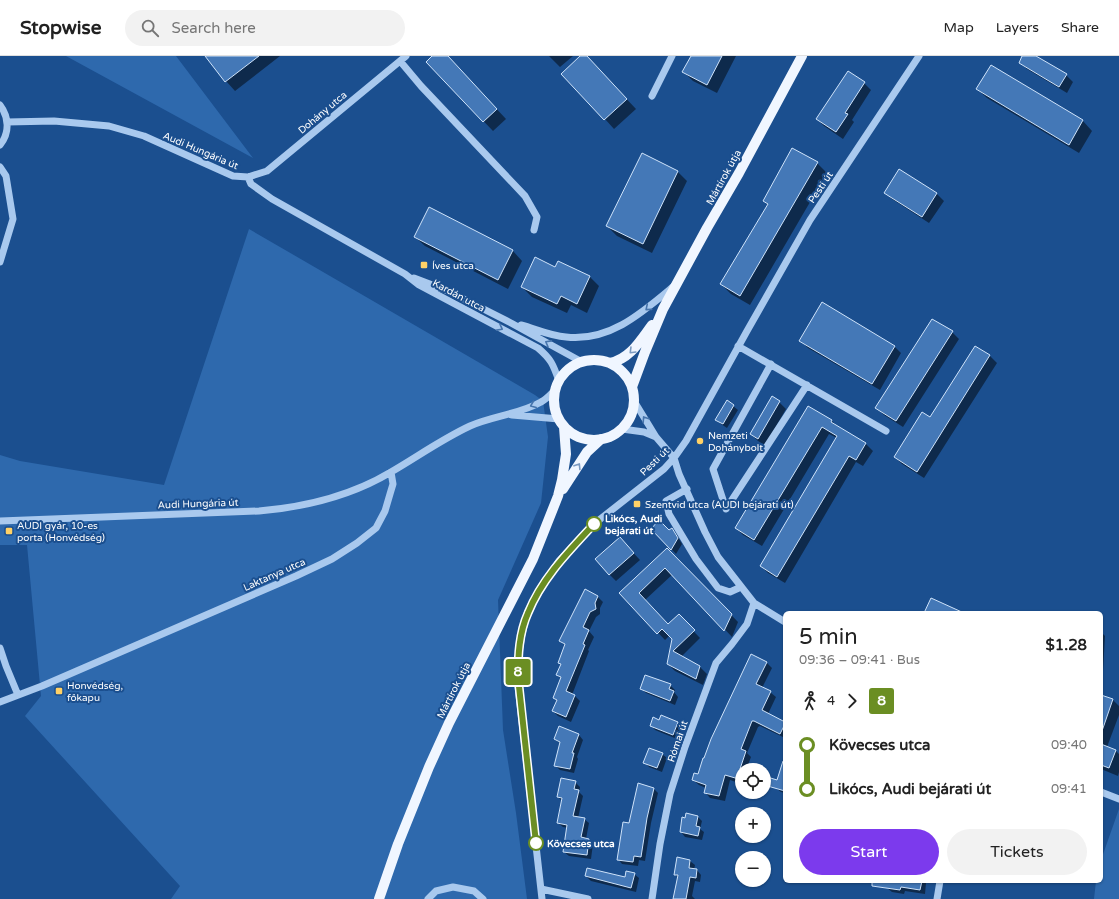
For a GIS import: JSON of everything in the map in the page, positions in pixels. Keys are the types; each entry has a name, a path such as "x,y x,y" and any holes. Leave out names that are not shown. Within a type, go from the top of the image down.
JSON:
{"main road":[{"name":"Mártírok útja","path":"610,363 626,357 635,349 663,309 802,56"},
{"name":"Mártírok útja","path":"632,388 663,309"},
{"name":"Mártírok útja","path":"379,899 401,838 435,755 466,689 533,559 558,496 566,454 561,423 556,414 554,402 557,385 565,372 582,362 596,360 610,363 616,366 626,376 632,388 634,401 632,411 628,421 622,429 616,434 601,440 587,452 558,496"},
{"path":"561,423 570,432 585,439 601,440"}],"street":[{"path":"652,96 672,56"},
{"name":"Pesti út","path":"542,899 518,677 518,658 527,614 538,593 559,561 594,524 664,469 686,441 810,220 919,56"},
{"path":"403,58 421,86 525,196 537,217 534,230"},
{"name":"Dohány utca","path":"248,177 268,171 403,58"},
{"path":"0,105 8,122 6,137 0,145"},
{"name":"Audi Hungária út","path":"8,122 54,120 109,126 144,136 233,176 248,177 251,184 272,199 405,274"},
{"path":"0,167 6,176 13,219 0,262"},
{"name":"Kardán utca","path":"405,274 448,290 582,362"},
{"name":"Kardán utca","path":"405,274 419,285 538,348 547,355 552,363 557,385"},
{"path":"511,323 567,338 589,337 622,325 644,311 678,282"},
{"path":"738,346 886,431"},
{"path":"771,364 713,469 726,509 807,385"},
{"path":"391,472 445,439 470,426 538,404 543,401 557,385"},
{"path":"634,401 656,437 674,458 679,474 718,557 754,603 783,621"},
{"path":"507,414 561,423"},
{"path":"622,429 644,432 656,437"},
{"name":"Audi Hungária út","path":"0,521 280,509 306,505 355,490 391,472"},
{"name":"Laktanya utca","path":"0,702 49,683 332,559 357,543 376,528 386,511 393,484 391,472"},
{"path":"686,489 666,501 669,514 696,559 718,588 730,592 741,587"},
{"name":"Római út","path":"652,899 660,844 669,801 685,747 716,663 747,624 754,603"},
{"path":"0,648 3,663 18,695"},
{"path":"1103,793 1119,799"},
{"path":"937,899 940,883"},
{"path":"428,899 436,891 453,887 474,891 483,899"},
{"path":"541,888 588,899"}],"shaded area":[{"path":"66,56 176,56 253,158"},
{"path":"249,229 543,401 548,437 541,503 498,600 503,730 516,813 527,899 171,899 180,886 25,716 41,696 27,545 0,545 0,455 20,461 164,485"},
{"path":"1119,809 1119,899 1094,899 1096,883 1103,883 1103,854"}],"building":[{"path":"205,56 259,56 225,82"},
{"path":"432,56 448,56 497,109 483,122 426,62"},
{"path":"580,56 587,56 627,99 604,120 561,74"},
{"path":"691,56 722,56 707,85 682,72"},
{"path":"1022,56 1036,56 1067,74 1059,87 1019,63"},
{"path":"991,65 1083,120 1069,145 976,89"},
{"path":"848,71 865,82 845,113 848,114 836,132 816,119"},
{"path":"792,148 818,162 740,296 720,284 768,204 763,201"},
{"path":"642,153 678,171 643,244 606,226"},
{"path":"899,169 937,193 922,217 884,193"},
{"path":"429,207 513,250 498,280 414,237"},
{"path":"535,257 555,267 558,261 590,276 577,304 561,296 557,304 521,287"},
{"path":"822,302 895,346 872,384 799,341"},
{"path":"932,319 953,331 896,421 875,408"},
{"path":"975,346 990,355 917,472 894,457 922,412 930,417"},
{"path":"772,396 780,401 758,439 750,434"},
{"path":"727,400 734,405 723,424 715,420"},
{"path":"808,406 866,443 856,460 849,456 777,577 760,566 837,436 822,427 754,540 735,528"},
{"path":"659,520 669,530 672,528 678,538 671,550 651,529"},
{"path":"620,537 634,553 609,575 595,559"},
{"path":"667,548 732,614 724,631 665,568 639,593 668,624 679,614 695,630 673,651 700,666 696,679 667,664 672,639 662,629 657,634 619,593"},
{"path":"585,589 598,596 595,603 596,609 590,612 583,627 589,630 583,644 585,645 566,691 575,695 566,717 552,711 557,700 553,698 561,677 556,675 561,664 558,663 565,644 559,641"},
{"path":"931,598 960,611 925,611"},
{"path":"751,654 767,662 756,684 771,691 762,710 783,721 783,728 780,734 752,721 741,749 746,751 742,763 735,763 735,778 725,775 719,796 704,793 706,785 692,780 694,773 698,774 711,739"},
{"path":"645,675 671,684 669,689 674,691 670,701 640,689"},
{"path":"1103,696 1113,699 1103,728"},
{"path":"661,715 678,722 673,735 650,726 653,717 659,720"},
{"path":"559,726 579,734 572,753 574,753 570,769 554,766 560,742 554,739"},
{"path":"1103,745 1116,750 1109,768 1103,766"},
{"path":"649,748 663,753 657,768 643,763"},
{"path":"783,761 783,790 771,787 771,778 777,780"},
{"path":"561,778 576,781 574,789 579,790 573,816 585,818 581,837 589,839 587,855 563,852 567,825 557,823 562,798 557,797"},
{"path":"638,783 654,788 647,818 641,857 634,856 633,862 617,860 623,822 629,823"},
{"path":"686,813 698,816 696,826 700,827 698,836 680,832 682,817 685,818"},
{"path":"677,857 690,860 689,868 697,869 696,878 690,877 686,899 673,899 678,875 674,875"},
{"path":"587,868 625,877 626,871 635,873 631,888 585,876"},
{"path":"872,883 922,883 920,890 901,887 900,890 872,886"}],"bus line":[{"name":"8","path":"536,843 518,677 518,658 522,634 527,614 538,593 559,561 594,524"}],"place":[{"name":"Íves utca","path":"424,265"},
{"name":"Nemzeti Dohánybolt","path":"700,441"},
{"name":"Szentvid utca (AUDI bejárati út)","path":"637,504"},
{"name":"Likócs, Audi bejárati út","path":"594,524"},
{"name":"AUDI gyár, 10-es porta (Honvédség)","path":"9,531"},
{"name":"Honvédség, főkapu","path":"59,691"},
{"name":"Kövecses utca","path":"536,843"}]}
